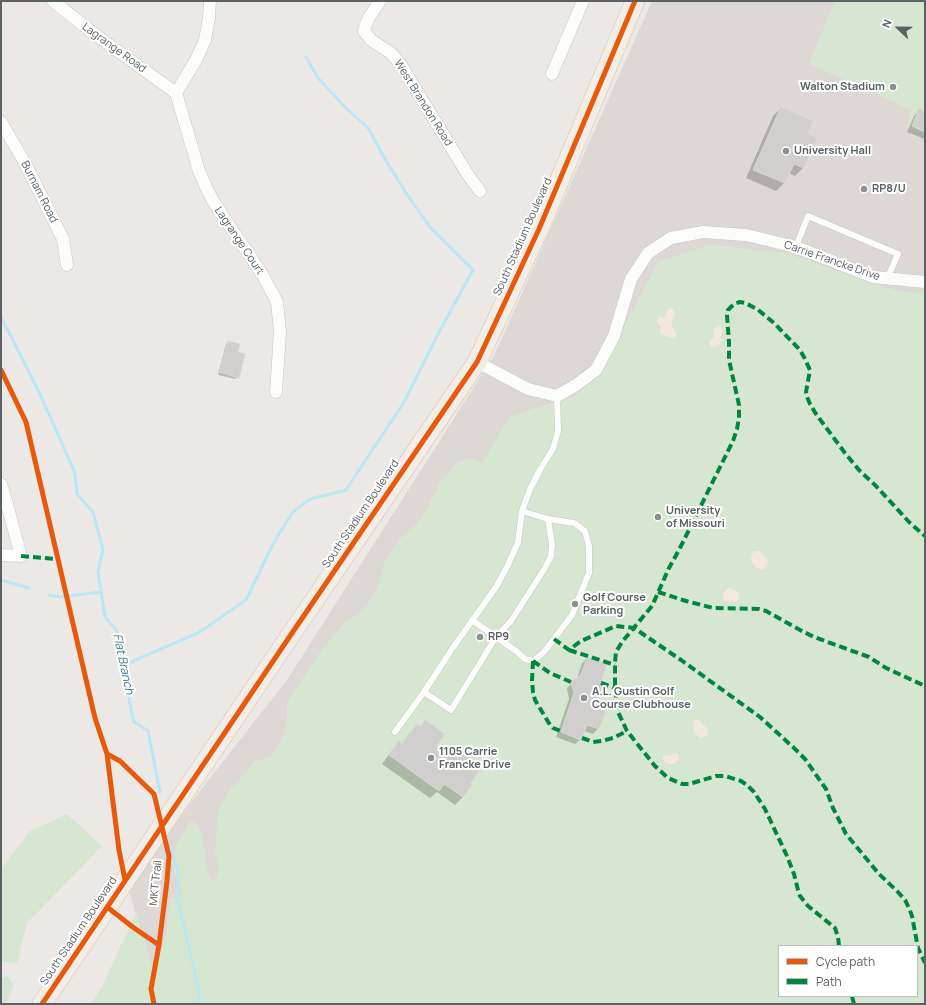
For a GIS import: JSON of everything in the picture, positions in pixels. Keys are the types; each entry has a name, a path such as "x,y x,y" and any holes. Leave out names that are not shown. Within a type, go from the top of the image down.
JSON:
{"main road":[{"name":"South Stadium Boulevard","path":"42,1004 477,362 539,230 635,1"}],"street":[{"name":"Lagrange Road","path":"53,1 92,33 176,93"},
{"path":"176,93 196,60 205,40 210,1"},
{"name":"West Brandon Road","path":"380,1 368,19 364,31 372,40 391,52 401,64 468,176 480,191"},
{"path":"552,74 583,1"},
{"name":"Lagrange Court","path":"176,93 199,171 213,201 262,274 276,302 280,332 276,392"},
{"name":"Burnam Road","path":"1,122 25,163 63,239 67,265"},
{"name":"Carrie Francke Drive","path":"558,396 596,370 614,336 631,279 648,253 671,238 704,232 746,235 796,247 873,277 925,282"},
{"path":"477,362 528,389 558,396"},
{"path":"1,484 21,556 1,555"}],"lane":[{"path":"796,247 808,216 898,254 887,279"},
{"path":"395,732 424,692 472,620 496,588 507,567 518,542 522,511 530,489 553,449 558,431 558,396"},
{"path":"472,620 516,651 524,659 533,661 544,652 572,615 589,573 589,546 585,531 574,523 548,519 522,511"},
{"path":"424,692 451,710 496,637 511,621 545,568 551,556 552,545 548,519"}],"shaded area":[{"name":"University of Missouri","path":"652,1 925,1 925,1004 159,991 127,884 287,680 495,354"}],"green space":[{"name":"Walton Stadium","path":"835,1 925,1 925,135 906,127 911,110 809,64"},
{"name":"University of Missouri","path":"711,245 786,253 893,290 925,294 925,1004 91,1004 102,987 120,945 123,942 136,914 152,967 155,967 164,941 170,900 173,897 180,900 182,889 174,873 172,859 176,845 191,821 197,824 202,834 207,869 211,880 215,880 218,876 218,864 215,852 218,810 231,789 254,762 270,757 281,742 287,719 287,702 325,645 346,621 359,613 377,590 385,560 404,534 417,524 441,481 457,463 471,458 482,463 510,416 575,396 617,340 659,261"},
{"path":"67,814 102,846 27,923 17,964 1,961 1,869 30,831"},
{"path":"8,976 14,986 6,1004 1,1004 1,978"}],"sand":[{"path":"670,308 675,314 671,324 676,334 674,338 660,333 661,327 657,323 659,317 664,318"},
{"path":"719,326 723,331 720,337 722,340 718,346 713,347 709,343 714,337 714,329"},
{"path":"755,551 762,553 767,559 768,563 762,570 755,567 752,563 752,554"},
{"path":"729,588 738,592 739,594 739,598 735,602 724,600 724,592"},
{"path":"696,719 701,721 707,728 707,735 700,738 694,732 693,723"},
{"path":"673,753 678,754 679,756 676,763 669,764 665,762 663,756 670,756"}],"building":[{"name":"University Hall","path":"781,107 813,121 808,134 817,138 804,168 794,164 785,183 753,170"},
{"path":"919,109 925,112 925,132 912,126"},
{"path":"228,341 240,344 238,352 245,354 239,378 220,372"},
{"name":"A.L. Gustin Golf Course Clubhouse","path":"587,657 607,664 602,679 605,693 593,705 606,710 599,729 587,725 581,740 561,732 574,693 571,682 581,675"},
{"name":"1105 Carrie Francke Drive","path":"425,720 445,734 437,745 450,754 455,746 470,757 469,760 481,768 470,784 472,785 463,797 444,784 439,791 389,755 399,741 403,744 417,724 421,726"}],"waterway":[{"path":"124,665 198,633 246,600 273,544 292,513 310,499 346,490 403,404 439,332 473,270 430,227 410,199 368,128 345,107 318,78 306,57"},
{"name":"Flat Branch","path":"1,317 39,392 75,473 77,494 93,512 103,550 98,571 105,617 117,631 134,722 148,731 160,792"},
{"path":"1,580 29,588"},
{"path":"49,595 60,597 101,592"},
{"name":"Flat Branch","path":"171,848 178,871 178,901 199,991 199,1004"}],"marked path":[{"path":"839,945 835,928 808,906 800,896 787,856 765,809 754,792 741,781 725,776 716,776 689,784 682,784 668,778 655,766 627,731 618,712 615,688 616,652 622,642 652,606 669,568 733,441 737,429 739,405 729,360 727,315 728,310 734,304 740,302 745,303 757,309 774,323 800,350 810,370 806,392 810,404 816,414 859,470 910,523 925,536"},
{"path":"21,556 57,559"},
{"path":"658,592 713,608 759,609 766,611 814,637 869,657 886,668 925,686"},
{"path":"554,639 569,650 581,641 616,626 634,628 760,717 805,759 826,789 833,808 846,834 879,874 905,900 912,916 917,945"},
{"path":"569,650 615,665"},
{"path":"533,661 532,681 535,700 550,725 561,731"},
{"path":"533,661 550,673 571,682"},
{"path":"601,683 615,688"},
{"path":"582,738 593,742 602,741 613,738 627,731"},
{"path":"918,948 925,963"},
{"path":"852,997 854,1004"}],"cycle path":[{"path":"42,1004 477,362 539,229 635,1"},
{"path":"1,370 26,422 95,718 107,754 119,850 125,880"},
{"name":"MKT Trail","path":"107,754 120,761 154,794 169,856 159,945 151,989 154,1004"},
{"path":"107,907 159,945"}],"place":[{"name":"Walton Stadium","path":"893,87"},
{"name":"University Hall","path":"786,151"},
{"name":"RP8/U","path":"864,189"},
{"name":"University of Missouri","path":"658,517"},
{"name":"Golf Course Parking","path":"575,604"},
{"name":"RP9","path":"480,637"},
{"name":"A.L. Gustin Golf Course Clubhouse","path":"584,698"},
{"name":"1105 Carrie Francke Drive","path":"431,758"}]}
